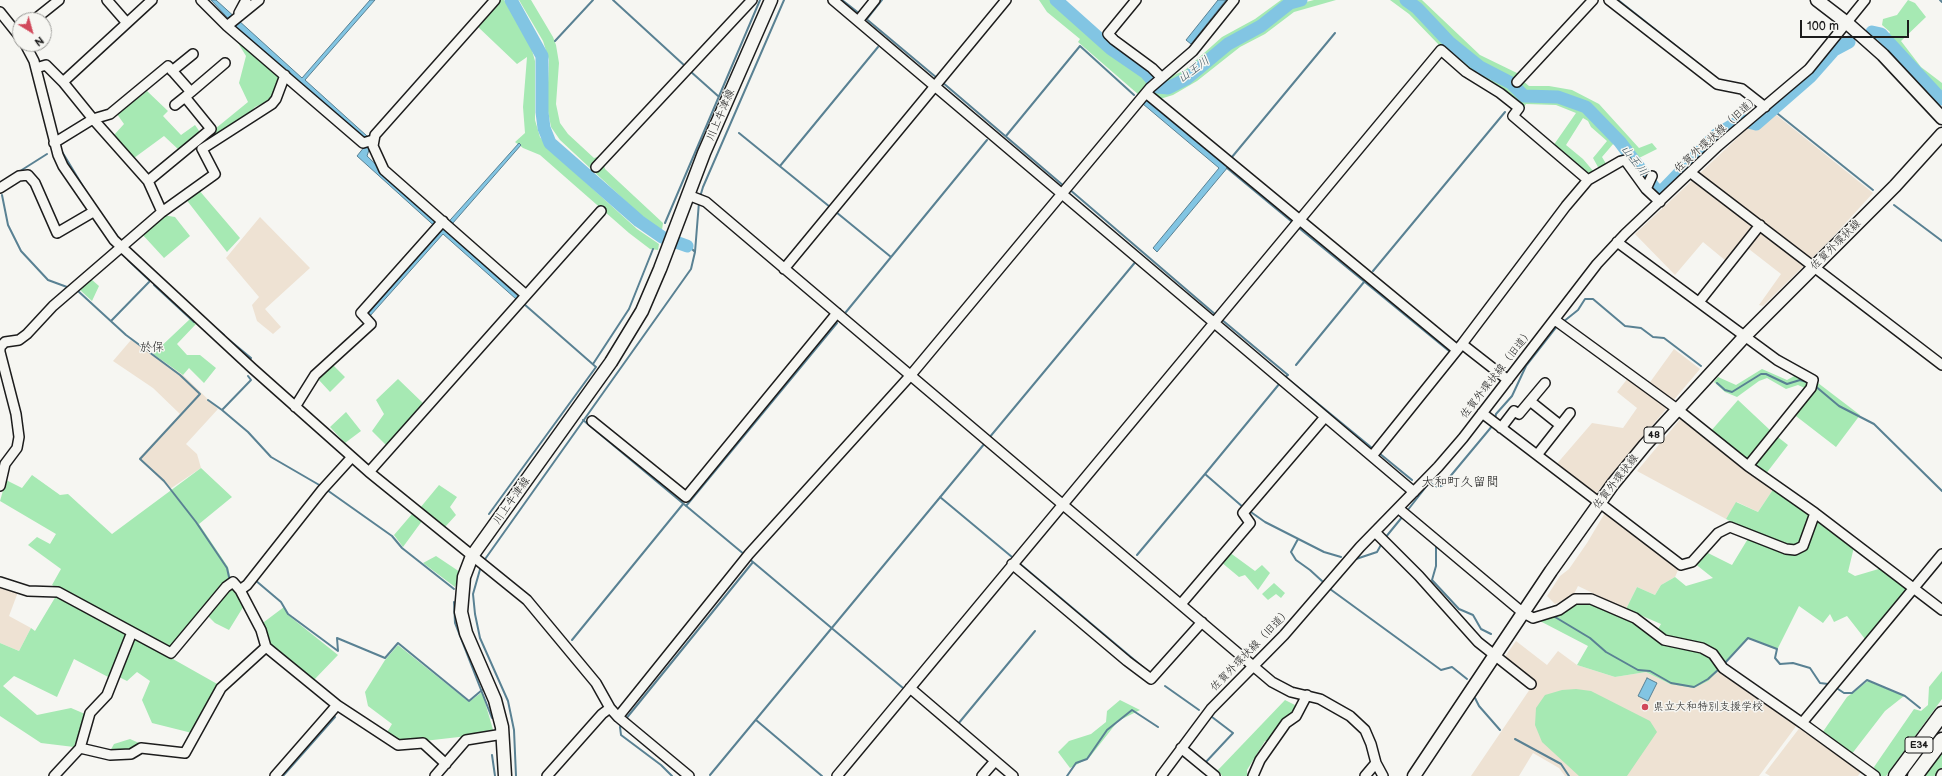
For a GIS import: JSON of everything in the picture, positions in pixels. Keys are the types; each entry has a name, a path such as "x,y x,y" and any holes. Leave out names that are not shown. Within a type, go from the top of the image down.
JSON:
{"highway":[{"name":"E34","path":"1896,776 1942,714"},
{"name":"E34","path":"1915,776 1942,740"}],"main road":[{"name":"川上牛津線","path":"505,776 502,734 495,700 466,634 462,612 464,577 475,558 628,336 651,292 674,230 692,196 771,0"},
{"path":"1817,0 1847,23 1883,55 1942,118"},
{"name":"佐賀外環状線","path":"1414,776 1522,612 1600,503 1645,445 1745,336 1895,186 1942,134"}],"street":[{"path":"44,12 59,0"},
{"path":"107,0 127,23"},
{"path":"63,82 152,0"},
{"path":"201,0 227,26 363,143 373,140"},
{"path":"237,16 246,0"},
{"path":"227,26 237,16 259,0"},
{"path":"495,0 375,134 373,146 384,170 443,225 526,295"},
{"path":"596,167 752,0"},
{"path":"833,0 1414,492"},
{"path":"858,21 875,0"},
{"path":"784,269 1006,0"},
{"path":"1136,0 1108,34 1152,68 1161,77"},
{"path":"618,716 746,556 910,376 1148,91 1161,77 1194,51 1234,0"},
{"path":"1517,82 1593,0"},
{"path":"1609,0 1717,84 1742,88 1765,107"},
{"name":"佐賀外環状線（旧道）","path":"1161,776 1210,709 1284,635 1324,587 1381,537 1402,512 1414,492 1486,416 1508,380 1597,264 1660,202 1741,127 1809,69 1866,0"},
{"path":"0,12 12,26"},
{"path":"837,776 1213,322 1441,50 1466,72 1500,93 1519,108 1513,116 1588,180"},
{"path":"30,52 36,68 54,143 63,166 93,212 120,247 295,407 369,472 527,600 596,683 610,708 629,727 689,776"},
{"path":"172,71 193,54"},
{"path":"175,105 225,63"},
{"path":"36,68 46,65 63,82 93,119 148,181 162,212"},
{"path":"54,143 93,119 110,114 168,66 211,129 148,181"},
{"path":"0,486 5,464 17,448 19,437 16,414 0,347 19,340 27,334 53,306 120,247 162,212 215,174 202,149 272,104 276,99 285,75"},
{"path":"1148,91 1300,219 1459,346 1508,380"},
{"path":"1372,456 1459,346 1566,206 1588,180 1621,160 1625,160 1646,190 1660,202"},
{"path":"1691,173 1760,224 1942,365"},
{"path":"1,187 19,176 28,175 35,183 57,233 93,212"},
{"path":"1646,190 1652,176"},
{"path":"692,196 706,202 910,376 1278,685 1291,692 1320,699 1335,706 1350,716 1365,730 1371,744 1376,763 1383,776"},
{"path":"369,472 601,211"},
{"path":"1699,302 1760,224"},
{"path":"295,407 315,375 371,324 361,313 443,225"},
{"path":"1618,242 1777,360 1812,384 1748,466"},
{"path":"592,421 686,497 837,314"},
{"path":"1555,320 1677,409 1748,466 1815,513 1942,610"},
{"path":"1499,426 1514,412 1519,414 1544,383"},
{"path":"1530,401 1560,425"},
{"path":"1537,455 1570,413"},
{"path":"1486,416 1681,565 1692,562 1718,534 1730,527 1786,549 1795,550 1803,546 1815,513"},
{"path":"1181,604 1250,523 1243,514 1325,417"},
{"path":"240,590 247,584 322,490 352,457"},
{"path":"1402,512 1522,612 1533,618 1558,610 1575,599 1591,599 1635,618 1664,640 1702,648 1713,654 1723,668 1802,723 1865,773 1875,776"},
{"path":"1381,537 1492,656 1531,684"},
{"path":"1802,723 1942,554"},
{"path":"1012,564 1127,662 1151,678 1202,622"},
{"path":"0,582 28,592 58,592 171,653 226,587 233,582 240,590 261,630 266,647 337,705 398,745 423,743 446,764"},
{"path":"54,776 80,748 90,713 107,695 132,632"},
{"path":"80,748 110,755 131,754 141,748 184,753 221,688 266,647"},
{"path":"910,688 1013,776"},
{"path":"1253,776 1260,760 1286,723 1296,716 1307,696"},
{"path":"275,776 337,705"},
{"path":"546,776 602,714 610,708"},
{"path":"435,776 466,740 502,734"},
{"path":"1181,748 1215,776"},
{"path":"982,776 995,761"},
{"path":"1365,776 1376,763"}],"shaded area":[{"path":"1774,113 1873,193 1830,240 1763,306 1759,305 1781,274 1745,246 1726,261 1703,242 1675,275 1635,234 1748,128 1755,130"},
{"path":"260,217 310,268 265,309 281,327 273,334 257,321 252,305 259,297 226,258"},
{"path":"131,340 183,375 218,409 186,444 197,454 201,468 170,489 139,458 180,414 153,388 113,361"},
{"path":"1674,349 1700,369 1595,495 1555,466 1592,423 1623,428 1637,408 1617,392 1628,378 1648,385"},
{"path":"1682,417 1774,488 1758,512 1737,502 1726,519 1637,471"},
{"path":"1606,511 1680,566 1675,577 1661,585 1655,595 1637,587 1626,609 1578,586 1573,596 1555,604 1547,596 1560,576 1569,569"},
{"path":"0,584 18,592 9,616 31,628 19,651 0,643"},
{"name":"県立大和特別支援学校","path":"1516,641 1547,665 1558,651 1577,665 1615,677 1646,672 1670,684 1720,669 1797,725 1759,776 1565,776 1559,768 1533,753 1519,776 1471,776 1530,689 1499,665"},
{"path":"1801,726 1862,770 1858,776 1770,776 1765,773"}],"green space":[{"path":"495,0 504,0 530,43 535,61 535,120 540,137 550,150 637,229 659,244 658,250 650,249 629,233 540,155 523,148 515,142 525,133 523,107 527,57 517,64 476,25"},
{"path":"519,0 531,0 553,37 556,45 559,63 556,104 560,123 568,134 594,158 601,156 605,169 663,223 662,230 648,222 560,140 551,127 547,106 549,60 543,41"},
{"path":"1039,0 1052,0 1110,52 1143,75 1150,84 1139,95 1078,42 1080,39 1047,12"},
{"path":"1281,0 1294,0 1290,1 1262,22 1227,41 1184,78 1168,84 1160,83 1169,75 1172,76 1185,70 1222,37 1255,19"},
{"path":"1314,0 1336,0 1294,12 1265,34 1240,47 1197,81 1173,95 1160,99 1152,94 1155,90 1169,91 1192,79 1229,47 1261,30 1290,6"},
{"path":"1390,0 1400,0 1414,10 1448,46 1473,67 1507,85 1521,97 1556,99 1585,110 1614,143 1602,157 1608,167 1598,167 1593,158 1607,141 1591,127 1588,121 1583,118 1566,145 1583,159 1594,172 1588,177 1553,146 1576,113 1556,105 1526,104 1524,107 1501,88 1469,72 1440,46 1409,14"},
{"path":"1411,0 1422,0 1480,55 1519,74 1523,81 1529,86 1549,86 1572,90 1599,104 1639,148 1652,143 1657,149 1637,159 1604,118 1590,107 1564,95 1526,94 1506,77 1481,64 1454,43 1421,8"},
{"path":"1908,0 1915,3 1926,17 1901,41 1921,67 1942,83 1942,93 1922,75 1887,37 1890,32 1882,25 1883,19 1897,15"},
{"path":"235,38 277,73 280,84 274,98 255,107 244,120 200,147 199,142 248,102 239,83 246,56"},
{"path":"147,91 168,111 163,116 181,135 195,125 202,135 180,151 164,136 134,158 114,135 124,124 117,114"},
{"path":"198,189 240,238 227,252 185,198"},
{"path":"163,215 175,217 190,236 164,258 141,233"},
{"path":"91,279 99,286 92,301 79,289"},
{"path":"190,319 196,324 177,344 187,355 200,355 216,368 204,383 189,368 183,375 153,354"},
{"path":"332,364 345,377 330,392 318,379"},
{"path":"1762,369 1787,380 1798,374 1810,379 1807,389 1798,385 1786,389 1767,378 1759,381 1737,397 1725,392 1714,382 1718,377 1736,385"},
{"path":"398,379 425,405 386,445 372,431 384,414 376,400"},
{"path":"1818,383 1860,415 1836,447 1792,413"},
{"path":"1738,400 1771,431 1748,461 1710,432"},
{"path":"346,412 361,431 345,443 330,427"},
{"path":"1774,434 1788,445 1765,475 1751,463"},
{"path":"201,468 232,497 199,524 228,567 231,580 169,649 127,634 110,678 74,659 57,697 14,676 3,686 37,715 71,708 85,714 74,747 41,743 0,716 0,643 19,651 31,628 35,631 56,596 78,600 52,585 61,569 28,545 37,537 50,544 56,534 0,501 6,480 22,488 32,475 60,495 68,494 112,534"},
{"path":"439,485 457,497 450,507 456,515 445,527 420,508"},
{"path":"1774,488 1854,547 1848,572 1855,576 1882,568 1907,590 1865,639 1847,616 1834,622 1830,614 1823,623 1799,606 1777,650 1748,638 1724,663 1715,653 1664,637 1657,631 1661,624 1626,609 1637,587 1655,595 1661,585 1675,577 1686,586 1713,578 1694,563 1706,552 1732,565 1749,537 1787,550 1726,519 1736,502 1758,512"},
{"path":"412,514 422,521 403,547 394,535"},
{"path":"1229,552 1255,571 1262,565 1270,573 1258,590 1245,575 1239,577 1221,562"},
{"path":"436,556 460,572 455,587 423,563"},
{"path":"1274,583 1285,593 1281,598 1276,594 1268,600 1262,594"},
{"path":"233,585 245,604 229,630 215,623 206,614"},
{"path":"1576,602 1592,603 1634,621 1665,644 1672,647 1700,649 1713,656 1720,669 1708,681 1694,688 1670,684 1646,672 1615,677 1577,665 1588,646 1538,620"},
{"path":"284,607 288,615 338,655 312,682 267,644 260,625"},
{"path":"134,637 219,685 192,733 152,723 142,700 150,681 137,672 127,681 119,677"},
{"path":"398,645 469,702 482,692 494,733 424,741 399,741 386,734 392,724 368,706 365,692 385,660"},
{"path":"1942,671 1942,699 1886,776 1878,776 1874,767 1914,709 1921,711 1928,705 1929,687"},
{"path":"1868,681 1904,696 1885,711 1851,755 1822,733 1847,697"},
{"path":"1576,689 1591,691 1650,721 1657,732 1627,776 1579,776 1542,742 1535,725 1536,708 1545,695 1562,690"},
{"path":"1120,700 1140,710 1118,721 1089,758 1070,768 1058,752 1069,741 1091,734 1106,722 1107,711"},
{"path":"1285,700 1295,705 1293,713 1271,741 1265,741 1247,770 1247,776 1222,776 1218,770"},
{"path":"130,739 139,743 131,751 109,753 114,744"},
{"path":"1942,747 1942,768 1936,776 1920,776"}],"water":[{"path":"211,0 216,0 302,78 370,0 375,0 305,80 367,136 370,147 367,156 443,228 519,143 521,145 446,231 519,297 516,299 443,234 370,316 368,314 440,231 357,156 365,146 300,83 238,29"},
{"path":"1218,0 1226,0 1191,44 1186,40"},
{"path":"1146,99 1228,167 1157,252 1153,248 1219,168 1143,104"},
{"path":"1647,678 1657,683 1648,701 1638,696"}],"waterway":[{"path":"511,0 542,56 542,112 544,128 550,143 639,221 662,237 687,246"},
{"path":"555,41 593,0"},
{"path":"613,0 685,66"},
{"path":"665,223 760,0"},
{"path":"700,197 784,0"},
{"path":"842,0 860,14"},
{"path":"867,19 882,0"},
{"name":"山王川","path":"1056,0 1111,49 1146,73 1158,87 1168,88 1186,79 1228,44 1261,26 1290,3 1301,0"},
{"name":"山王川","path":"1406,0 1417,8 1449,42 1480,67 1511,83 1524,96 1558,97 1586,107 1620,142 1656,190 1663,190 1716,135 1741,120 1756,124 1811,76 1834,50 1849,42"},
{"path":"1618,0 1718,79"},
{"path":"864,17 937,78"},
{"name":"山王川","path":"1872,32 1881,34 1941,99"},
{"path":"1232,157 1335,33"},
{"path":"1006,136 1080,46 1134,95"},
{"path":"780,166 878,47"},
{"path":"690,71 718,96"},
{"path":"942,82 1065,187"},
{"path":"1773,110 1873,190"},
{"path":"1373,271 1505,112"},
{"path":"739,133 830,207"},
{"path":"846,312 987,140"},
{"path":"61,150 90,198"},
{"path":"17,173 47,154"},
{"path":"1227,168 1291,221"},
{"path":"1069,189 1216,315"},
{"path":"2,195 8,225 21,251 48,280 67,287"},
{"path":"695,252 699,202"},
{"path":"1894,205 1942,241"},
{"path":"836,212 891,257"},
{"path":"1299,228 1449,351"},
{"path":"112,229 120,240"},
{"path":"483,562 691,269 695,252 687,246"},
{"path":"593,364 629,309 653,249"},
{"path":"112,320 150,281 128,260"},
{"path":"989,438 1137,260"},
{"path":"1296,365 1364,282"},
{"path":"154,285 194,322"},
{"path":"78,291 126,335 180,375 200,394 140,459 164,481 196,522 227,568 229,577"},
{"path":"1563,322 1578,310 1585,299 1593,299 1625,326 1641,328 1653,337 1664,338 1701,366"},
{"path":"489,514 596,367 524,304"},
{"path":"205,319 224,335"},
{"path":"1221,319 1288,375 1284,378"},
{"path":"686,506 837,323"},
{"path":"1495,419 1496,414 1512,396 1526,366 1558,325"},
{"path":"228,339 251,358"},
{"path":"1717,383 1725,390 1732,392 1761,374 1766,374 1787,384 1800,380 1810,383"},
{"path":"248,376 251,380 222,410 248,432 271,457 321,486"},
{"path":"1288,379 1372,448"},
{"path":"1244,508 1205,474 1280,383"},
{"path":"1814,385 1839,406 1874,424 1942,491"},
{"path":"208,400 222,410"},
{"path":"583,420 745,555"},
{"path":"1407,511 1429,483 1438,487 1443,485 1493,425"},
{"path":"710,775 985,443"},
{"path":"1379,453 1412,480"},
{"path":"1137,555 1205,474"},
{"path":"327,490 392,536 402,548 454,589"},
{"path":"940,497 1012,557"},
{"path":"572,640 683,504"},
{"path":"1248,510 1265,522 1324,552 1341,557"},
{"path":"1385,538 1403,516"},
{"path":"1298,539 1291,552 1296,560 1322,581"},
{"path":"1356,559 1377,552 1382,543"},
{"path":"1436,545 1436,566 1432,580 1459,609 1473,615 1481,629 1491,634"},
{"path":"625,720 753,562 748,558"},
{"path":"753,562 903,688"},
{"path":"1019,563 1144,668"},
{"path":"481,566 473,594 475,614 480,638 508,701 514,730 516,776"},
{"path":"255,580 281,602 288,614 338,651 337,638 385,658 398,643 469,701 482,690"},
{"path":"1330,589 1441,670 1452,667 1467,679"},
{"path":"454,602 455,623 492,718"},
{"path":"1555,617 1590,638 1606,652 1638,670 1650,671 1671,683 1694,687 1708,679 1719,669"},
{"path":"958,724 1035,631"},
{"path":"1724,664 1748,638 1777,649 1775,658 1780,664 1793,663 1810,668 1820,683 1828,684"},
{"path":"1835,687 1844,693 1852,693 1867,680 1905,696 1920,708"},
{"path":"1165,686 1199,710"},
{"path":"1475,698 1479,706 1500,730"},
{"path":"1067,776 1076,763 1087,759 1107,730 1132,710 1158,727"},
{"path":"283,776 335,717"},
{"path":"1205,763 1233,733 1212,717"},
{"path":"756,720 822,776"},
{"path":"622,724 620,727 621,735 661,765 672,776"},
{"path":"1515,739 1561,764 1569,776"},
{"path":"492,755 495,776"},
{"path":"1200,770 1208,776"}],"place":[{"name":"県立大和特別支援学校","path":"1645,707"}],"district":[{"name":"於保","path":"152,348"},
{"name":"大和町久留間","path":"1460,483"}]}
